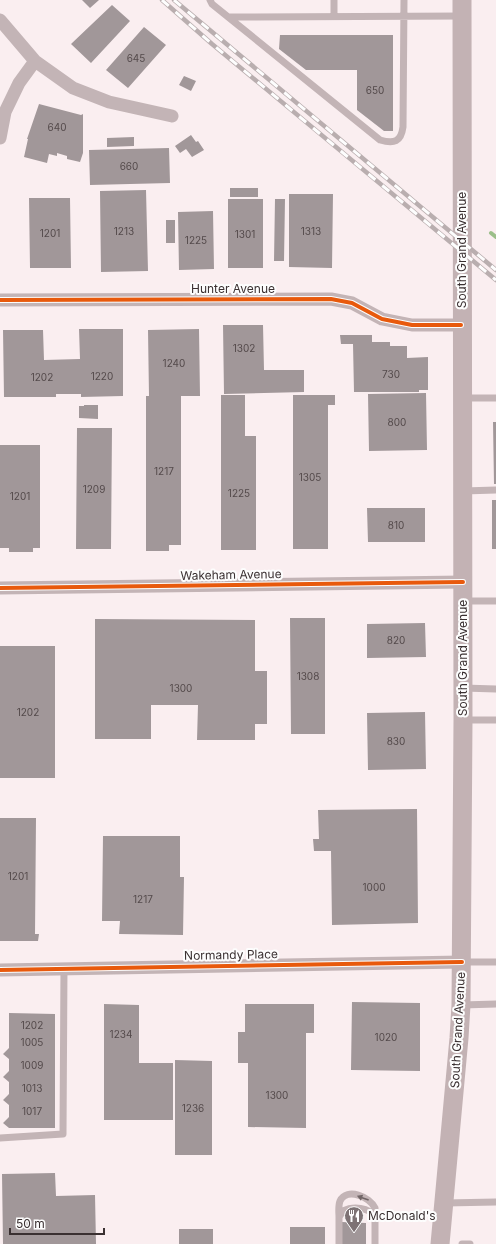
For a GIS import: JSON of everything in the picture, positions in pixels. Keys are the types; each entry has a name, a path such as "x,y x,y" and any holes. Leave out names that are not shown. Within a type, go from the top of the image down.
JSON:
{"main road":[{"name":"South Grand Avenue","path":"440,1244 459,1038 462,962 462,8"}],"street":[{"path":"0,20 35,61 73,88 109,102 172,116"},
{"path":"0,138 5,112 19,83 35,61"},
{"name":"Hunter Avenue","path":"0,300 331,299 352,303 382,319 412,325 461,325"},
{"name":"Wakeham Avenue","path":"0,588 463,582"},
{"name":"Normandy Place","path":"0,970 462,962"}],"lane":[{"path":"210,0 212,4 380,140 387,142 396,141 401,137 402,133 404,0"},
{"path":"334,0 334,16"},
{"path":"229,17 404,16 462,8"},
{"path":"462,398 496,398"},
{"path":"463,491 496,490"},
{"path":"463,601 496,601"},
{"path":"463,688 496,689"},
{"path":"463,720 496,720"},
{"path":"462,962 496,962"},
{"path":"0,1138 63,1134 64,968"},
{"path":"461,1005 496,1004"},
{"path":"339,1244 340,1202 344,1197 350,1195 360,1196 373,1203 375,1208 375,1244"},
{"path":"443,1203 496,1202"},
{"path":"339,1218 343,1211 350,1208 358,1208 368,1210 375,1218"},
{"path":"462,1244 470,1244"}],"building":[{"path":"82,0 99,0 90,8"},
{"path":"112,5 130,21 91,63 71,44"},
{"path":"144,27 166,45 128,88 106,70"},
{"path":"280,35 393,35 393,131 384,131 357,110 357,70 306,70 279,49"},
{"path":"184,76 196,81 191,91 179,85"},
{"path":"39,104 81,115 83,114 83,153 80,162 67,159 67,156 57,153 57,156 49,154 47,163 24,157 27,139"},
{"path":"191,135 196,142 198,141 204,150 192,157 186,149 180,153 175,146"},
{"path":"134,137 134,146 107,147 107,138"},
{"path":"169,148 170,183 90,185 89,150"},
{"path":"230,188 258,188 258,197 230,197"},
{"path":"146,190 148,271 101,272 100,191"},
{"path":"289,194 333,194 332,268 289,267"},
{"path":"29,198 70,198 71,268 30,268"},
{"path":"228,199 263,199 263,268 228,268"},
{"path":"275,199 285,199 284,261 274,261"},
{"path":"213,211 214,269 179,270 178,212"},
{"path":"166,220 175,220 175,243 166,243"},
{"path":"223,325 263,325 264,370 304,370 304,392 224,394"},
{"path":"79,329 123,329 123,396 81,397 81,394 56,394 56,397 4,397 3,330 43,330 44,360 80,359"},
{"path":"199,329 200,396 181,396 181,545 169,545 169,551 146,551 146,396 149,396 148,330"},
{"path":"340,335 372,335 372,342 390,342 390,346 407,346 407,358 428,357 428,390 419,390 419,392 354,392 353,344 341,344"},
{"path":"426,393 427,450 369,451 368,394"},
{"path":"221,395 245,395 245,436 256,436 256,550 221,550"},
{"path":"293,395 335,395 335,405 328,405 328,549 293,549"},
{"path":"98,405 98,419 79,418 79,406"},
{"path":"493,422 496,422 496,484 494,484"},
{"path":"77,428 112,428 111,549 76,549"},
{"path":"0,445 40,445 40,548 33,548 33,552 9,552 9,548 0,548"},
{"path":"492,500 496,500 496,549 492,549"},
{"path":"367,508 425,508 425,542 368,542"},
{"path":"290,618 325,618 325,734 291,734"},
{"path":"95,619 255,620 255,671 267,671 267,724 255,724 255,740 197,740 198,705 151,705 151,739 95,739"},
{"path":"425,623 426,657 367,658 367,624"},
{"path":"0,646 55,646 55,778 0,778"},
{"path":"425,712 426,769 368,770 367,713"},
{"path":"417,809 418,923 332,925 331,851 314,851 313,839 319,839 318,810"},
{"path":"0,818 36,818 35,934 39,934 38,941 0,941"},
{"path":"103,836 180,836 180,877 184,877 183,935 119,934 120,921 102,921"},
{"path":"352,1002 420,1003 420,1071 351,1070"},
{"path":"104,1004 139,1005 139,1063 173,1063 173,1120 104,1120"},
{"path":"245,1004 314,1004 314,1033 306,1033 306,1128 248,1127 248,1063 238,1063 238,1032 245,1032"},
{"path":"9,1013 55,1014 55,1128 9,1128 3,1123 9,1117 9,1105 3,1100 9,1094 9,1082 3,1077 9,1071 9,1059 3,1054 9,1048"},
{"path":"175,1060 212,1061 212,1155 175,1155"},
{"path":"55,1173 56,1196 95,1195 96,1244 3,1244 2,1174"},
{"name":"McDonald's","path":"342,1222 366,1223 366,1244 342,1244"},
{"path":"290,1227 325,1227 325,1244 290,1244"},
{"path":"179,1229 213,1229 213,1244 179,1244"}],"waterway":[{"path":"491,233 496,237"}],"railway":[{"path":"162,0 212,44 496,280"},
{"path":"174,0 496,270"}],"cycle path":[{"path":"0,300 331,299 352,303 382,319 412,325 461,325"},
{"path":"0,588 463,582"},
{"path":"0,970 462,962"}],"place":[{"name":"McDonald's","path":"354,1233"}]}
